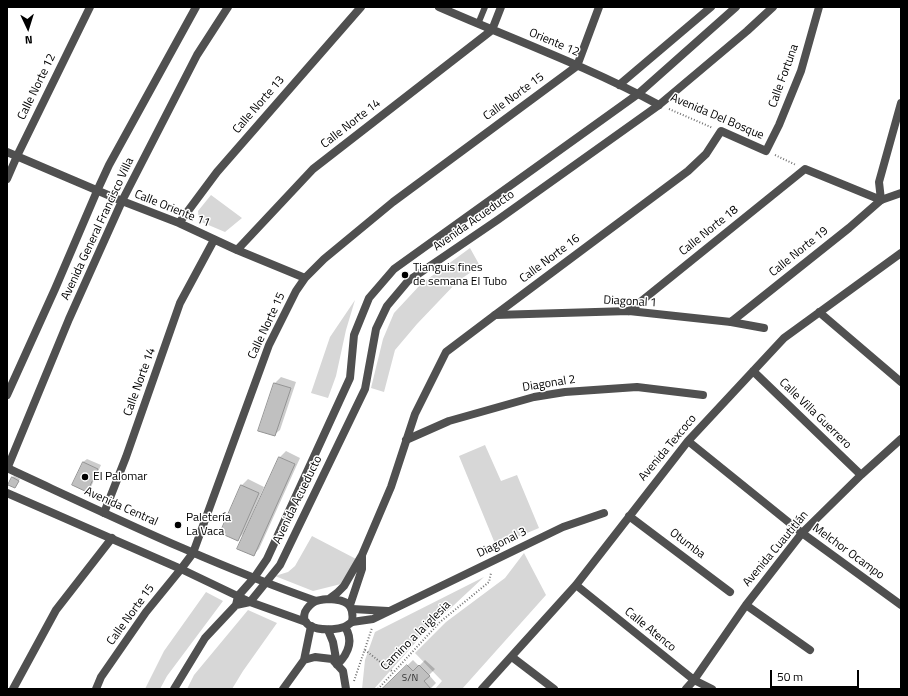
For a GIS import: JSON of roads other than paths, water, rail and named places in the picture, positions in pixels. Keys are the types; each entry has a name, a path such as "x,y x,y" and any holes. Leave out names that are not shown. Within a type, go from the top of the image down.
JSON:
{"street":[{"name":"Calle Norte 12","path":"7,179 90,7"},
{"name":"Avenida General Francisco Villa","path":"7,395 97,191 117,151 196,7"},
{"name":"Avenida General Francisco Villa","path":"7,468 69,319 122,201 197,55 228,7"},
{"name":"Calle Norte 13","path":"179,223 217,172 361,7"},
{"name":"Oriente 12","path":"439,7 577,66 659,105"},
{"path":"492,30 501,7"},
{"path":"577,66 599,7"},
{"path":"619,85 711,7"},
{"name":"Avenida Acueducto","path":"236,605 238,596 254,578 267,559 350,378 354,334 369,298 394,269 638,94 736,7"},
{"name":"Avenida Acueducto","path":"250,602 280,565 365,389 376,329 387,306 408,281 500,219 659,105 747,31 773,7"},
{"name":"Calle Fortuna","path":"766,151 779,125 801,71 819,7"},
{"name":"Calle Norte 14","path":"237,250 313,169 492,30"},
{"name":"Calle Norte 15","path":"96,689 101,677 146,612 193,553 269,345 296,291 305,278 324,260 393,202 577,66"},
{"path":"901,103 879,182 882,200 901,193"},
{"name":"Avenida Del Bosque","path":"721,131 766,151"},
{"name":"Calle Norte 16","path":"329,598 344,586 362,556 391,487 415,414 446,352 688,170 706,154 721,131"},
{"name":"Calle Oriente 11","path":"7,152 97,191 179,223 214,240 305,278"},
{"name":"Calle Norte 18","path":"629,311 805,169 882,200"},
{"name":"Calle Norte 19","path":"731,322 882,200"},
{"name":"Calle Norte 14","path":"104,513 126,457 180,303 214,240"},
{"name":"Avenida Texcoco","path":"482,689 576,585 688,440 784,338 901,253"},
{"name":"Diagonal 1","path":"495,315 629,311 731,322 764,328"},
{"path":"819,312 901,382"},
{"name":"Calle Villa Guerrero","path":"753,371 861,475"},
{"name":"Diagonal 2","path":"406,440 449,421 534,397 565,392 637,388 703,395"},
{"name":"Avenida Cuautitlán","path":"686,689 694,680 746,605 802,533 861,475 901,439"},
{"name":"Melchor Ocampo","path":"688,440 802,533 901,605"},
{"name":"Avenida Central","path":"7,468 193,553 264,583 316,601"},
{"path":"7,493 112,538 250,602 322,630 328,630 348,624"},
{"name":"Diagonal 3","path":"348,624 373,619 563,527 604,513"},
{"name":"Otumba","path":"629,516 730,592"},
{"path":"13,689 56,610 112,538"},
{"name":"Calle Norte 16","path":"351,607 362,569 362,556"},
{"name":"Calle Atenco","path":"576,585 694,680 712,689"},
{"path":"283,689 304,660 309,624 304,615 307,609 316,601 329,598 340,599 351,607 353,614 348,624 350,640 349,649 344,658 337,665"},
{"path":"174,689 205,638 236,605 250,602"},
{"path":"746,605 810,650"},
{"name":"Diagonal 3","path":"351,607 389,611"},
{"path":"328,630 333,642 337,665"},
{"path":"306,651 315,657"},
{"path":"304,660 315,657 332,659 343,671 346,689"},
{"path":"512,657 554,689"}],"lane":[{"path":"478,24 485,7"}],"place":[{"name":"Tianguis fines de semana El Tubo","path":"405,275"},
{"name":"El Palomar","path":"85,477"},
{"name":"Paletería La Vaca","path":"178,525"}]}
